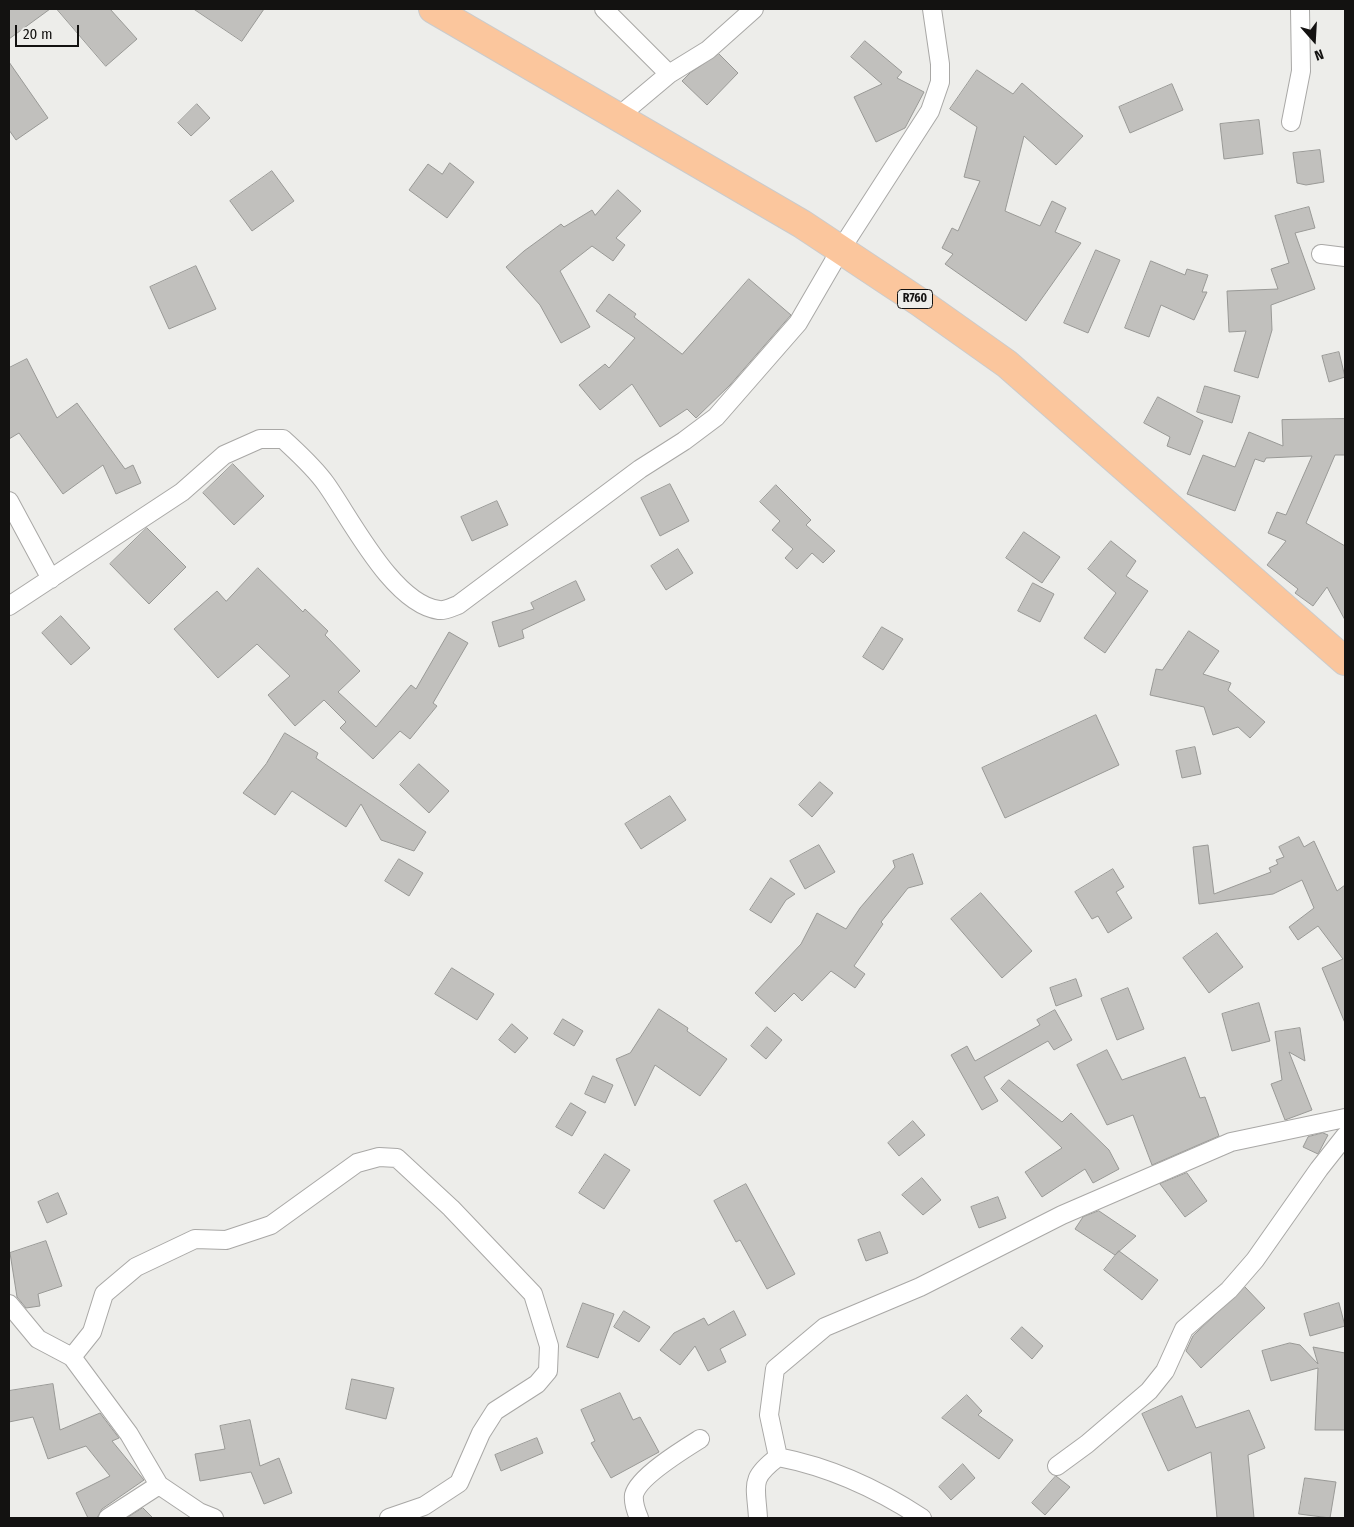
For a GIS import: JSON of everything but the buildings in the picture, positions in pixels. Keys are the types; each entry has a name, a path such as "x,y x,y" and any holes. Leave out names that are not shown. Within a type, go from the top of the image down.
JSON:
{"main road":[{"name":"R760","path":"433,9 619,116 841,249 1007,364 1345,661"}],"street":[{"path":"604,9 669,74"},
{"path":"619,116 669,74 708,50 754,9"},
{"path":"9,606 182,492 224,455 260,439 283,439 308,462 325,482 360,538 388,574 414,601 440,610 458,605 640,469 684,442 716,417 798,323 841,249 930,111 940,82 940,64 932,9"},
{"path":"1291,122 1301,71 1300,9"},
{"path":"1321,254 1345,257"},
{"path":"9,502 51,579"},
{"path":"778,1457 769,1415 775,1369 825,1327 920,1286 1062,1215 1231,1142 1345,1118"},
{"path":"1057,1466 1108,1428 1149,1391 1165,1371 1184,1329 1229,1290 1255,1260 1319,1169 1345,1136"},
{"path":"72,1357 92,1332 104,1294 136,1267 195,1239 226,1240 271,1225 357,1163 378,1157 397,1158 451,1208 533,1294 549,1346 548,1371 537,1384 495,1411 481,1433 459,1483 424,1506 389,1518"},
{"path":"9,1304 38,1339 72,1357 129,1434 160,1485 200,1512 214,1518"},
{"path":"639,1518 634,1502 635,1493 641,1484 670,1459 700,1439"},
{"path":"758,1518 757,1477 761,1470 778,1457 802,1462 889,1496 922,1518"},
{"path":"108,1518 160,1485"}]}
